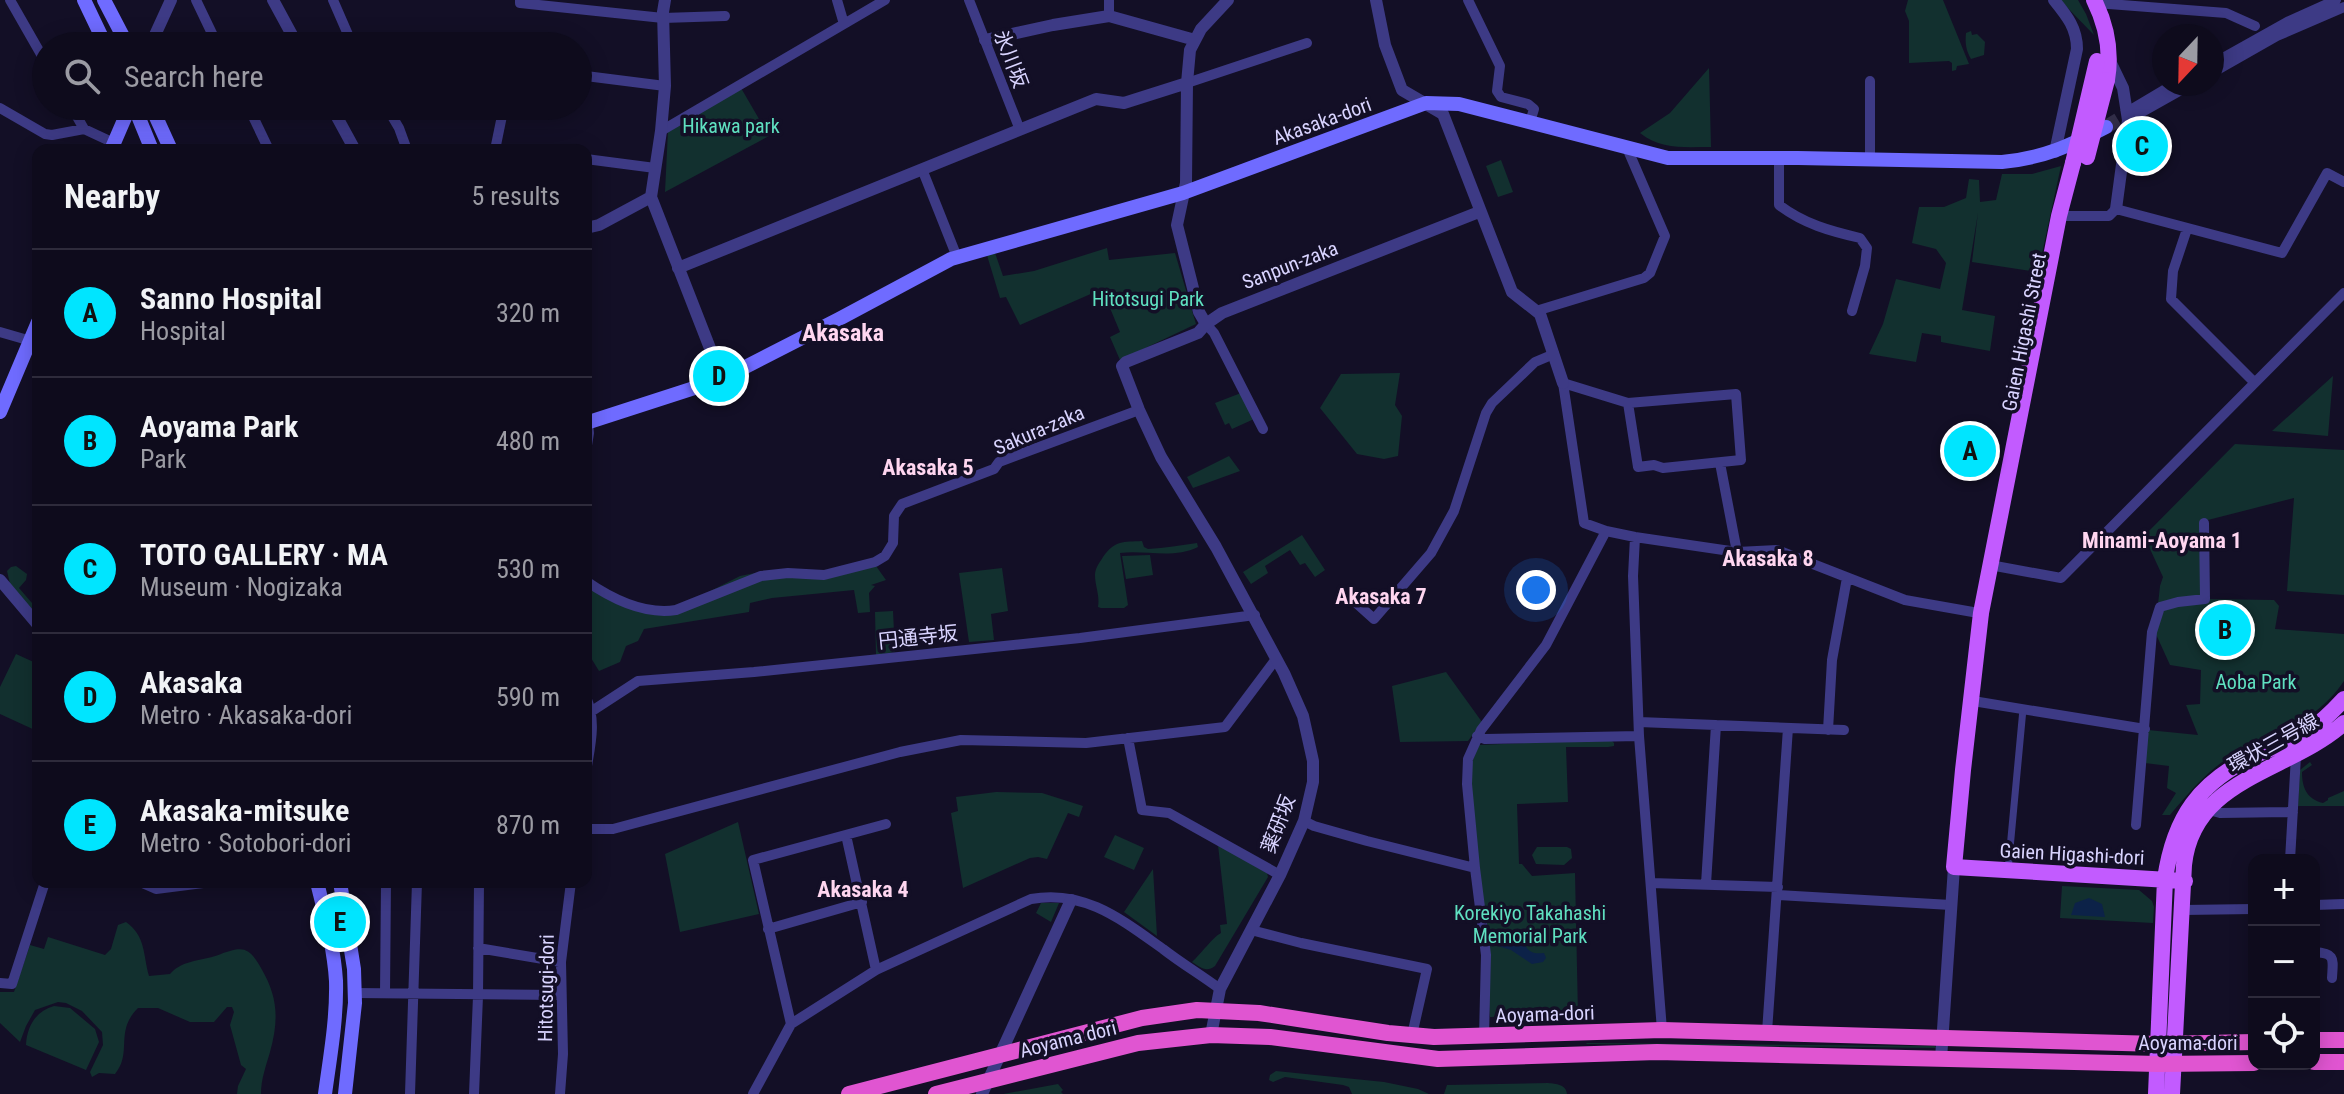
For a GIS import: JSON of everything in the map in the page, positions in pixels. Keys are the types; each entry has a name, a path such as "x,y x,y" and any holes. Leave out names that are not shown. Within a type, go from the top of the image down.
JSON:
{"highway":[{"name":"Aoyama-dori","path":"849,1094 1142,1018 1197,1010 1218,998 1259,1013 1412,1035 1484,1036 1662,1030 2166,1043 2248,1042"},
{"name":"Aoyama-dori","path":"1211,1035 1270,1037 1438,1059 1675,1052 1945,1060 2248,1063"},
{"name":"Aoyama dori","path":"936,1094 985,1087 1138,1043 1211,1035"},
{"path":"2320,1040 2344,1040"},
{"path":"2320,1062 2344,1062"}],"main road":[{"path":"84,0 99,32"},
{"path":"104,0 121,32"},
{"name":"Gaien Higashi Street","path":"1958,867 1963,770 1994,565 2063,217 2107,80 2091,1"},
{"name":"Gaien Higashi Street","path":"2080,160 2103,60"},
{"name":"Akasaka-dori","path":"592,421 722,379 957,257 1183,193 1426,103 1459,104 1668,158 2002,162 2055,152 2106,127"},
{"path":"114,144 125,120"},
{"path":"138,120 149,144"},
{"path":"157,120 168,144"},
{"path":"0,412 32,346"},
{"name":"Gaien Higashi Street","path":"1958,867 1979,702 1985,614"},
{"name":"環状三号線","path":"2165,879 2169,851 2178,828 2204,790 2232,767 2309,731 2344,699"},
{"name":"環状三号線","path":"2185,881 2186,850 2198,822 2209,810 2242,781 2296,756 2344,723"},
{"name":"Gaien Higashi-dori","path":"1958,867 2165,879 2166,1043 2165,1064 2156,1094"},
{"path":"2165,879 2185,881"},
{"name":"Gaien Higashi-dori","path":"2166,1043 2185,881"},
{"path":"318,888 336,979 325,1094"},
{"path":"341,888 355,993 345,1094"},
{"name":"Gaien Higashi-dori","path":"2165,1064 2172,1094"}],"street":[{"path":"10,0 32,38"},
{"path":"156,32 171,0"},
{"path":"196,0 211,32"},
{"path":"273,0 290,32"},
{"path":"333,0 347,32"},
{"path":"520,0 520,3 663,18 725,16"},
{"path":"665,0 665,86 651,197 722,379"},
{"path":"837,0 844,24"},
{"path":"661,131 885,0"},
{"name":"氷川坂","path":"969,0 1020,130"},
{"path":"1109,0 1109,16"},
{"path":"1228,0 1201,29 1190,50 1186,183 1177,225 1199,312 1214,333 1263,429"},
{"path":"1376,0 1385,45 1402,90 1443,114 1512,292 1540,314 1563,383 1584,523 1635,537 1737,552 1777,550 1905,600 1985,614"},
{"path":"1468,0 1500,66 1497,91 1501,97 1528,104 1534,109 1530,122"},
{"path":"2054,0 2071,21 2077,40 2055,152"},
{"path":"2224,57 2287,22 2336,0"},
{"path":"2091,1 2226,13 2255,26"},
{"path":"2224,66 2277,36 2344,7"},
{"path":"985,40 1109,16 1195,40"},
{"path":"678,268 1096,99 1124,103 1307,43"},
{"path":"2063,217 2109,216 2116,209 2128,116 2123,88 2103,60"},
{"path":"592,77 665,86"},
{"path":"1870,81 1870,159"},
{"path":"2128,116 2157,96"},
{"path":"2128,116 2168,96"},
{"path":"0,108 45,134 84,129"},
{"path":"79,120 84,129 110,144"},
{"path":"255,120 266,144"},
{"path":"339,120 352,144"},
{"path":"394,120 405,144"},
{"path":"497,144 501,120"},
{"path":"1536,311 1644,278 1650,273 1665,236 1627,148"},
{"path":"1779,158 1779,205 1794,217 1825,230 1860,238 1867,248 1852,311"},
{"path":"592,160 655,168"},
{"path":"922,169 957,257"},
{"path":"2116,209 2282,253 2327,173 2344,182"},
{"path":"592,227 651,197"},
{"name":"Sanpun-zaka","path":"1122,366 1198,333 1222,313 1479,212"},
{"path":"2187,229 2173,271 2171,299 2254,382"},
{"path":"1994,565 2061,578 2344,293"},
{"path":"0,332 32,341"},
{"path":"1354,601 1374,619 1431,553 1454,511 1492,403 1535,362 1554,354"},
{"name":"薬研坂","path":"1122,366 1161,457 1255,615 1296,697 1313,761 1312,791 1304,821 1218,998 1211,1035"},
{"path":"1563,383 1628,403 1736,394 1741,460 1663,468 1654,465 1638,467 1628,403"},
{"name":"Sakura-zaka","path":"592,585 605,594 642,609 665,612 761,576 788,573 824,575 875,562 885,556 893,543 894,516 902,504 994,469 999,462 1139,410"},
{"path":"1720,463 1737,552"},
{"path":"2136,825 2152,632 2160,607 2205,599 2204,523"},
{"path":"1484,1036 1486,955 1467,784 1468,759 1477,736 1546,645 1606,531"},
{"path":"1635,537 1633,576 1639,736 1662,1030"},
{"path":"1828,730 1832,660 1847,578"},
{"path":"0,580 32,618"},
{"name":"円通寺坂","path":"592,712 638,681 1080,638 1255,615"},
{"path":"592,829 613,829 900,752 961,740 1086,743 1225,727 1276,659"},
{"path":"1979,702 2145,729"},
{"path":"2008,870 2023,709"},
{"path":"1639,722 1844,730"},
{"path":"1706,884 1716,725"},
{"path":"1767,1032 1788,728"},
{"path":"1477,736 1485,739 1639,736"},
{"path":"1128,738 1142,810 1169,813 1280,875"},
{"path":"2290,854 2296,756"},
{"path":"2209,810 2220,813 2293,812"},
{"path":"1304,821 1367,841 1475,868"},
{"path":"791,1024 753,860 886,824"},
{"path":"846,835 876,970"},
{"path":"1945,1060 1951,905 1958,867"},
{"path":"1946,1036 1958,867"},
{"path":"1651,883 1706,884 1951,905"},
{"path":"0,983 12,984 43,888"},
{"path":"385,993 386,888"},
{"path":"410,1094 417,888"},
{"path":"474,1094 479,888"},
{"name":"Hitotsugi-dori","path":"560,1094 563,1054 561,962 570,888"},
{"path":"753,1094 791,1024 876,970 1019,903 1041,897 1071,900 1100,908 1128,923 1218,998"},
{"path":"985,1087 1071,900"},
{"path":"768,929 862,902"},
{"path":"2320,905 2344,904"},
{"path":"2183,910 2248,909"},
{"path":"1251,930 1427,969 1412,1035"},
{"path":"478,948 561,962"},
{"path":"2320,952 2331,956 2332,978"},
{"path":"355,993 561,995"}],"green space":[{"path":"1908,0 1943,0 1969,64 1957,66 1952,71 1949,61 1909,63 1909,21 1905,11"},
{"path":"2060,0 2078,0 2094,35"},
{"path":"1971,31 1972,35 1977,34 1985,42 1984,55 1971,59 1966,33"},
{"path":"1709,68 1711,147 1665,145 1640,133 1670,113"},
{"name":"Hikawa park","path":"741,88 769,136 665,192 668,131"},
{"path":"1501,160 1513,192 1498,197 1486,166"},
{"path":"2061,166 2038,272 1972,262 1978,213 1962,310 1995,316 1990,351 1941,342 1941,336 1922,333 1916,362 1869,354 1883,324 1896,279 1940,289 1946,263 1936,249 1912,243 1919,207 1944,207 1966,198 1969,179 1979,180 1980,202 1996,200 2002,174 2032,174"},
{"name":"Hitotsugi Park","path":"1107,248 1109,260 1175,253 1196,324 1120,360 1110,337 1120,332 1102,289 1020,325 1006,297 1000,298 986,252 994,250 1003,276 1034,271"},
{"path":"1400,373 1395,405 1402,416 1398,456 1384,459 1357,454 1320,408 1341,374"},
{"path":"2333,376 2328,436 2272,431"},
{"path":"1241,393 1254,419 1232,429 1229,423 1225,425 1215,403"},
{"name":"Aoba Park","path":"2235,444 2344,450 2344,595 2287,591 2294,498 2204,521 2205,599 2274,600 2279,606 2275,629 2344,634 2344,681 2308,717 2227,758 2201,780 2170,815 2162,815 2176,793 2167,788 2169,766 2145,763 2148,730 2198,735 2186,705 2200,704 2201,670 2170,665 2155,632 2163,577 2144,536"},
{"path":"1229,456 1240,471 1193,488 1187,477"},
{"path":"1302,535 1325,570 1315,577 1305,563 1300,565 1290,550 1265,566 1268,573 1251,584 1243,572"},
{"path":"1142,541 1148,549 1197,543 1198,547 1179,553 1120,553 1128,605 1124,608 1098,607 1095,572 1107,551 1124,542"},
{"path":"1150,555 1153,575 1126,579 1122,556"},
{"path":"871,559 886,580 871,585 875,586 869,593 870,612 858,613 854,590 772,598 750,603 749,612 644,629 638,641 626,646 620,662 599,671 592,660 592,588 649,608 683,605 740,576 822,572"},
{"path":"16,566 27,574 19,588 32,603 32,609 10,584 7,571"},
{"path":"1002,568 1008,611 991,614 994,640 969,642 959,573"},
{"path":"893,611 895,652 876,655 875,612"},
{"path":"16,654 32,661 32,729 0,714 0,687"},
{"path":"1446,672 1482,722 1468,741 1400,742 1392,686"},
{"name":"Korekiyo Takahashi Memorial Park","path":"1612,741 1614,746 1566,747 1568,802 1517,804 1519,864 1532,876 1575,873 1578,1015 1490,1017 1471,785 1472,762 1479,745"},
{"path":"2310,762 2312,765 2302,772 2306,792 2323,803 2344,791 2344,806 2298,806 2300,770"},
{"path":"996,792 1042,793 1083,806 1079,817 1068,813 1047,859 1030,858 963,888 951,813 958,811 956,797"},
{"path":"738,822 759,914 680,932 665,854"},
{"path":"1115,835 1144,848 1134,870 1104,857"},
{"path":"1218,845 1267,873 1268,877 1215,966 1206,969 1192,962 1221,933 1220,925 1227,924"},
{"path":"1537,847 1567,847 1571,849 1572,858 1564,865 1536,864 1532,855"},
{"path":"1153,869 1157,936 1124,912"},
{"path":"2062,886 2139,890 2152,901 2153,923 2060,918"},
{"path":"1041,903 1059,903 1051,922 1036,913"},
{"path":"126,922 137,933 143,946 149,976 170,974 187,963 240,949 253,956 267,979 275,1008 275,1029 261,1094 237,1094 246,1069 241,1065 230,1025 234,1012 232,1007 227,1007 214,1022 190,1022 158,1008 138,1008 127,1025 123,1058 115,1074 99,1073 92,1077 90,1072 103,1045 102,1032 82,1011 58,1002 35,1010 20,1042 0,1023 0,992 14,992 30,945 44,949 48,937 105,955 111,949 118,925"},
{"path":"54,1006 70,1008 95,1029 99,1042 86,1070 26,1045 34,1020"},
{"path":"1587,1044 1935,1046 1936,1048"},
{"path":"1276,1071 1384,1082 1429,1094 1352,1094 1349,1087 1343,1085 1285,1077 1273,1082 1269,1080"},
{"path":"1548,1083 1563,1086 1567,1094 1444,1094 1447,1085"},
{"path":"1058,1084 1063,1094 1003,1094"}],"water":[{"path":"2089,898 2102,904 2105,917 2071,915 2075,903"},
{"path":"1500,941 1509,945 1524,944 1532,952 1544,953 1546,958 1543,962 1532,964 1511,950 1498,946 1496,943"}],"tunnel":[{"path":"2106,127 2136,109"}],"place":[{"name":"TOTO GALLERY · MA","path":"2142,146"},
{"name":"Akasaka","path":"719,376"},
{"name":"Sanno Hospital","path":"1970,451"},
{"name":"Aoyama Park","path":"2225,630"},
{"name":"Akasaka-mitsuke","path":"340,922"}],"district":[{"name":"Akasaka","path":"843,333"},
{"name":"Akasaka 5","path":"928,467"},
{"name":"Minami-Aoyama 1","path":"2162,540"},
{"name":"Akasaka 8","path":"1768,558"},
{"name":"Akasaka 7","path":"1381,596"},
{"name":"Akasaka 4","path":"863,889"}]}
